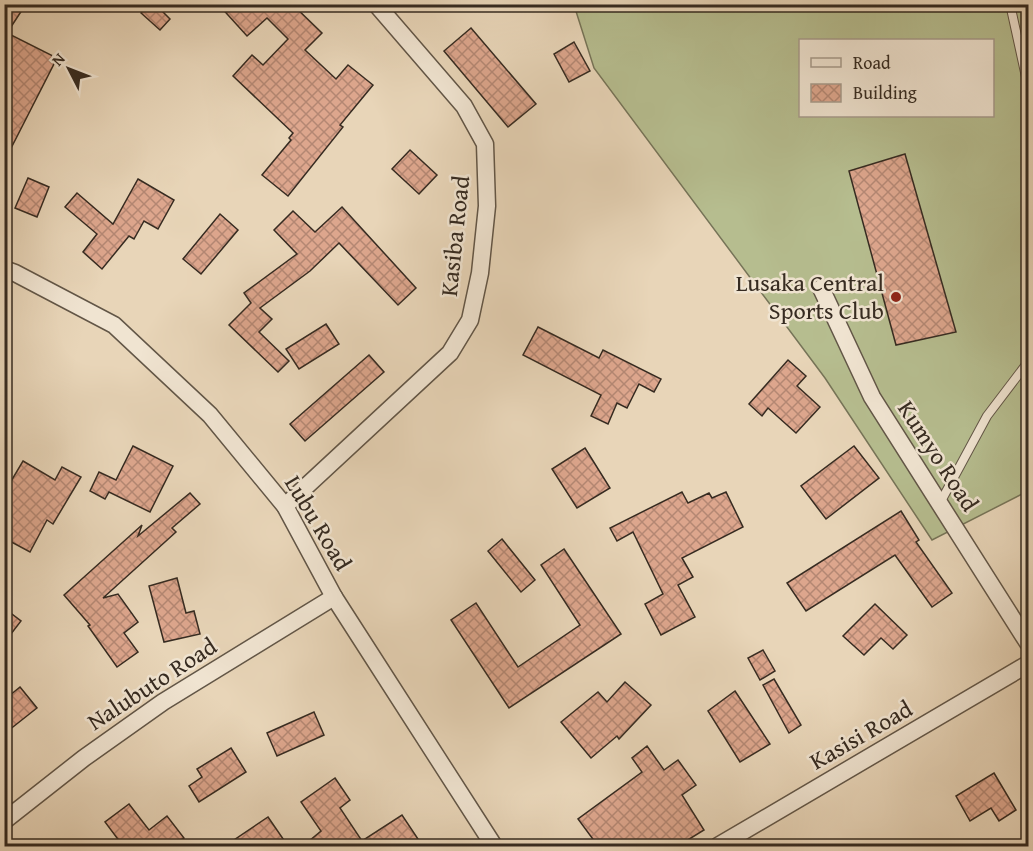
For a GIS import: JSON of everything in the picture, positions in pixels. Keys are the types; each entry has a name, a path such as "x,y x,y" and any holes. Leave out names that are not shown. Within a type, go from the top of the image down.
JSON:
{"street":[{"name":"Kasiba Road","path":"285,506 450,353 470,320 480,273 487,206 485,144 464,106 376,4"},
{"name":"Lubu Road","path":"4,269 114,325 210,415 285,506 334,597 494,846"},
{"name":"Kumyo Road","path":"821,288 872,397 1029,643"},
{"name":"Nalubuto Road","path":"5,819 84,758 164,702 334,597"},
{"name":"Kasisi Road","path":"718,846 1029,664"}],"lane":[{"path":"1010,4 1029,86"},
{"path":"939,503 987,416 1029,362"}],"green space":[{"name":"Lusaka Central Sports Club","path":"574,5 1028,5 1028,491 932,540 825,378 594,68"}],"building":[{"path":"4,4 26,4 7,33 57,58 4,162"},
{"path":"148,4 155,4 170,19 160,30 141,13"},
{"path":"218,4 292,4 322,33 305,50 336,79 348,65 373,85 340,125 343,127 288,196 262,175 291,140 289,138 293,133 233,76 252,55 263,65 288,39 267,18 247,36"},
{"path":"471,28 536,104 508,127 444,51"},
{"path":"574,42 590,71 569,82 554,54"},
{"path":"410,150 437,175 419,194 392,169"},
{"name":"Lusaka Central Sports Club","path":"905,154 956,332 896,345 849,171"},
{"path":"28,178 49,187 37,217 15,208"},
{"path":"138,179 174,200 158,229 144,221 134,239 129,236 102,269 83,252 97,234 65,207 77,193 113,224"},
{"path":"342,207 416,288 398,305 339,243 310,271 260,308 272,319 259,332 289,361 278,372 229,325 251,303 244,293 297,254 274,230 293,211 315,232"},
{"path":"220,214 238,230 201,274 183,259"},
{"path":"326,324 339,344 299,369 286,349"},
{"path":"538,327 599,358 603,350 661,379 654,392 639,384 627,408 617,403 608,424 591,416 601,395 523,355"},
{"path":"369,355 384,372 305,441 290,424"},
{"path":"788,360 806,376 797,386 820,407 796,433 768,408 762,416 749,404"},
{"path":"133,446 173,466 150,512 109,492 105,499 90,491 99,472 116,480"},
{"path":"854,446 879,478 826,519 801,486"},
{"path":"585,448 610,488 577,508 552,469"},
{"path":"23,461 55,480 62,467 81,477 53,524 47,520 30,552 4,538 4,493"},
{"path":"682,492 688,503 709,493 712,498 726,492 743,527 682,558 693,577 678,585 695,617 661,635 645,604 663,594 633,532 617,541 610,528"},
{"path":"190,493 200,504 172,528 176,532 103,598 118,594 138,622 124,633 138,652 117,667 88,626 90,625 64,595 142,525 138,536"},
{"path":"901,511 919,540 916,542 952,593 932,607 895,555 806,611 787,583"},
{"path":"502,539 535,580 521,592 488,551"},
{"path":"564,549 621,634 509,708 451,620 476,603 518,667 580,625 541,565"},
{"path":"177,578 186,613 194,611 200,634 164,642 149,586"},
{"path":"875,604 907,635 893,649 881,638 864,655 843,636"},
{"path":"4,608 21,621 4,643"},
{"path":"763,650 775,671 760,680 748,658"},
{"path":"774,679 801,725 789,733 763,685"},
{"path":"625,682 651,705 619,739 617,736 591,758 561,722 598,692 607,702"},
{"path":"20,687 37,708 4,734 4,700"},
{"path":"735,691 770,744 740,762 708,711"},
{"path":"314,712 324,735 277,756 267,733"},
{"path":"647,746 664,770 678,760 696,785 682,795 704,830 678,846 598,846 578,819 642,772 632,758"},
{"path":"231,748 246,772 199,802 189,786 202,777 197,769"},
{"path":"994,773 1016,810 999,821 991,808 970,821 956,796"},
{"path":"335,778 350,800 340,808 362,841 402,815 418,839 406,846 303,846 321,831 301,802"},
{"path":"129,804 149,830 167,816 184,838 172,846 123,846 105,822"},
{"path":"268,817 288,846 225,846"}],"place":[{"name":"Lusaka Central Sports Club","path":"896,297"}]}
